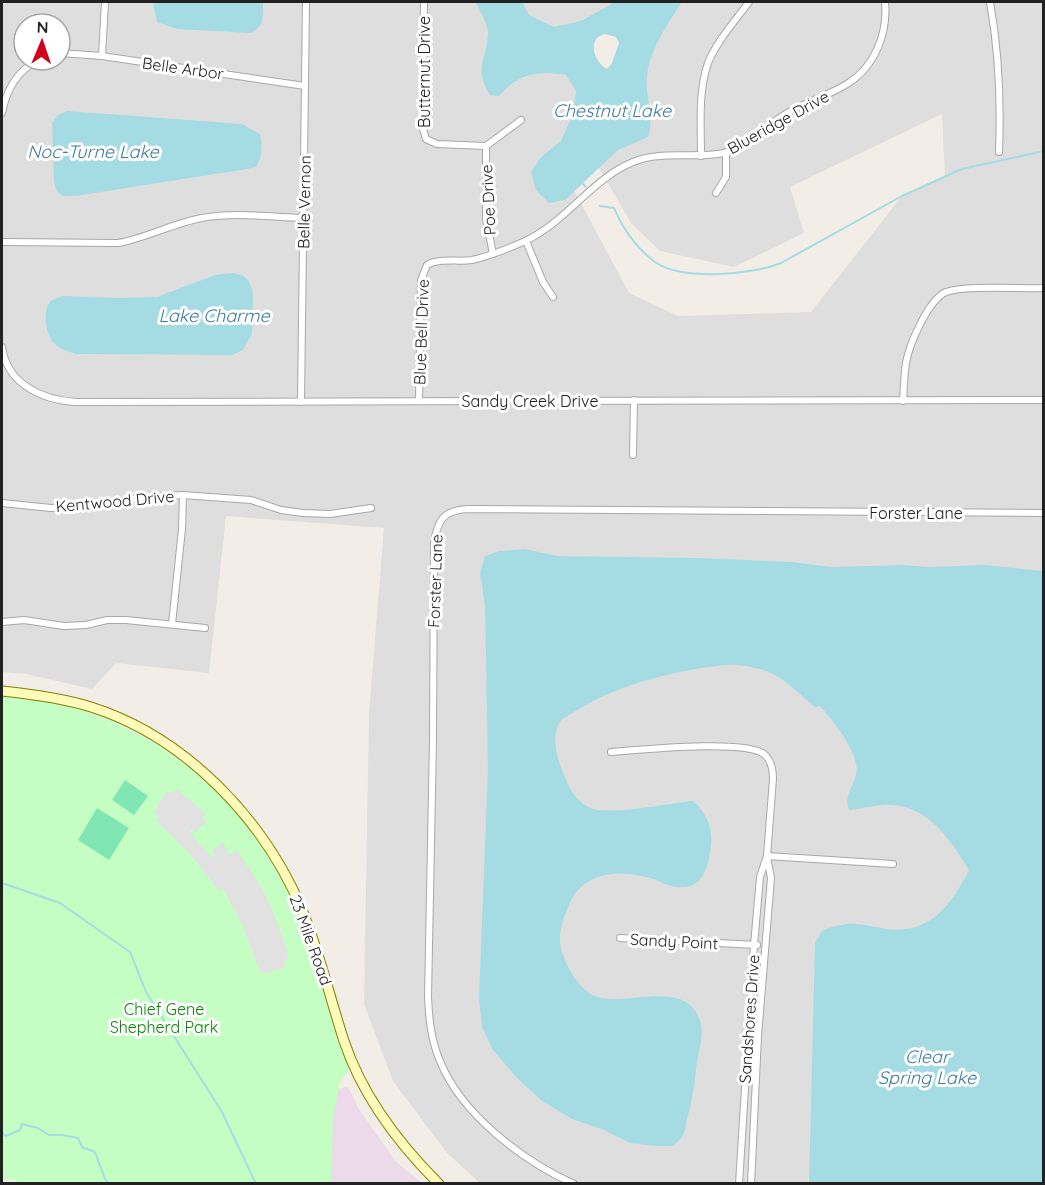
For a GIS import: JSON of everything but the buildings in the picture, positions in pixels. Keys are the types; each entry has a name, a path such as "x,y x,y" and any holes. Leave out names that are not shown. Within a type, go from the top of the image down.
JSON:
{"main road":[{"name":"23 Mile Road","path":"2,691 76,703 124,720 168,744 199,768 230,798 272,854 303,912 332,996 344,1042 358,1075 396,1135 418,1163 439,1184"}],"street":[{"path":"102,56 105,2"},
{"name":"Belle Vernon","path":"302,402 306,2"},
{"name":"Butternut Drive","path":"424,2 423,129 428,141 437,144 486,147"},
{"path":"701,156 702,95 708,62 715,48 749,2"},
{"name":"Blueridge Drive","path":"427,265 435,262 470,260 526,241 558,220 622,167 654,156 701,156 726,152 753,139 782,117 847,84 859,75 873,56 882,37 885,2"},
{"path":"990,2 997,44 999,152"},
{"name":"Belle Arbor","path":"72,54 102,56 305,86"},
{"path":"2,113 7,94 23,72"},
{"path":"486,147 521,120"},
{"name":"Poe Drive","path":"486,147 486,219 493,254"},
{"path":"716,193 726,177 726,152"},
{"path":"2,242 118,243 208,217 304,218"},
{"path":"526,241 543,282 553,297"},
{"name":"Blue Bell Drive","path":"419,401 421,280 427,265"},
{"path":"903,401 906,361 923,319 936,299 944,293 960,290 1044,288"},
{"name":"Sandy Creek Drive","path":"2,347 6,364 21,383 40,395 76,402 1044,400"},
{"path":"633,455 634,400"},
{"path":"172,624 182,529 183,495"},
{"name":"Kentwood Drive","path":"2,503 51,508 76,507 146,497 183,495 251,500 281,510 303,513 330,514 371,508"},
{"name":"Forster Lane","path":"574,1184 518,1152 467,1104 443,1068 431,1033 428,997 436,528 445,516 455,510 468,509 1044,513"},
{"path":"2,622 24,620 64,626 86,625 107,620 126,620 205,628"},
{"name":"Sandshores Drive","path":"611,752 713,746 751,749 762,753 770,763 773,772 767,856 760,877 754,945 739,1184"},
{"path":"767,856 892,864"},
{"name":"Sandshores Drive","path":"751,1184 758,1031 771,878 767,856"},
{"name":"Sandy Point","path":"620,938 764,946"},
{"path":"748,1030 758,1031"},
{"path":"743,1116 754,1116"}],"shaded area":[{"path":"2,2 1043,2 1043,1183 481,1184 447,1153 393,1081 364,1004 369,714 384,528 226,516 209,673 116,663 92,689 26,674 2,672","holes":["650,22 591,154 631,223 660,251 734,267 804,233 790,187 942,114 945,177 902,196 811,312 678,316 629,293 569,181 606,102 575,40"]},
{"path":"177,789 206,814 202,818 206,822 195,832 192,829 190,831 194,838 211,856 215,856 213,850 223,842 228,853 232,854 237,850 263,890 287,950 288,959 284,963 286,967 267,973 260,972 242,924 223,888 219,891 190,854 156,820 159,818 154,813 166,792 172,793"},
{"path":"348,1087 358,1108 396,1162 422,1183 330,1184 332,1090"}],"green space":[{"name":"Chief Gene Shepherd Park","path":"2,693 82,710 118,724 152,742 183,763 212,787 238,814 261,844 282,876 300,911 351,1067 340,1082 333,1119 331,1183 22,1184 15,1180 2,1179"},
{"path":"125,780 148,796 134,815 112,800"},
{"path":"97,808 129,828 109,860 78,840"}],"water":[{"path":"153,2 263,2 263,16 258,28 250,33 177,29 157,22"},
{"name":"Chestnut Lake","path":"476,2 522,2 529,15 554,27 581,21 615,2 682,2 651,57 647,77 651,122 648,137 618,150 565,200 549,203 536,190 531,172 541,157 561,141 573,114 576,91 566,75 546,73 521,78 499,96 490,95 482,78 488,30","holes":["605,34 616,37 619,43 612,63 607,69 602,66 596,56 595,40"]},
{"name":"Noc-Turne Lake","path":"67,111 242,124 260,134 261,155 256,167 247,169 63,196 57,191 54,182 52,123 58,115"},
{"name":"Lake Charme","path":"232,273 242,275 249,281 253,294 252,334 243,350 232,355 76,354 56,345 47,329 48,306 51,301 63,296 157,297 215,275"},
{"name":"Clear Spring Lake","path":"525,549 557,556 699,558 791,562 831,567 985,565 1043,571 1043,1183 809,1183 815,943 822,931 845,924 897,930 924,924 945,907 969,870 938,827 917,812 891,805 849,810 848,796 856,775 856,767 845,738 820,706 815,707 784,680 759,669 727,665 648,680 591,702 564,718 557,728 555,742 557,756 566,781 575,795 587,806 593,809 614,811 693,801 705,815 710,827 708,863 702,878 696,883 681,887 638,875 603,875 583,885 575,894 564,917 560,934 562,952 567,965 580,985 592,995 611,999 670,997 683,1000 693,1008 700,1021 701,1039 692,1101 682,1137 673,1146 630,1143 604,1130 572,1119 542,1101 517,1078 493,1050 482,1027 479,997 488,770 485,606 480,572 485,556 499,551"}],"waterway":[{"path":"600,206 614,208 636,244 648,257 667,268 699,274 753,271 781,263 902,196 962,169 1044,151"},
{"path":"582,183 586,187"},
{"path":"2,883 60,903 130,952 146,992 222,1112 256,1184"},
{"path":"2,1133 6,1136 20,1130 22,1124 38,1128 49,1135 78,1138 82,1147 95,1152 109,1184"}]}
